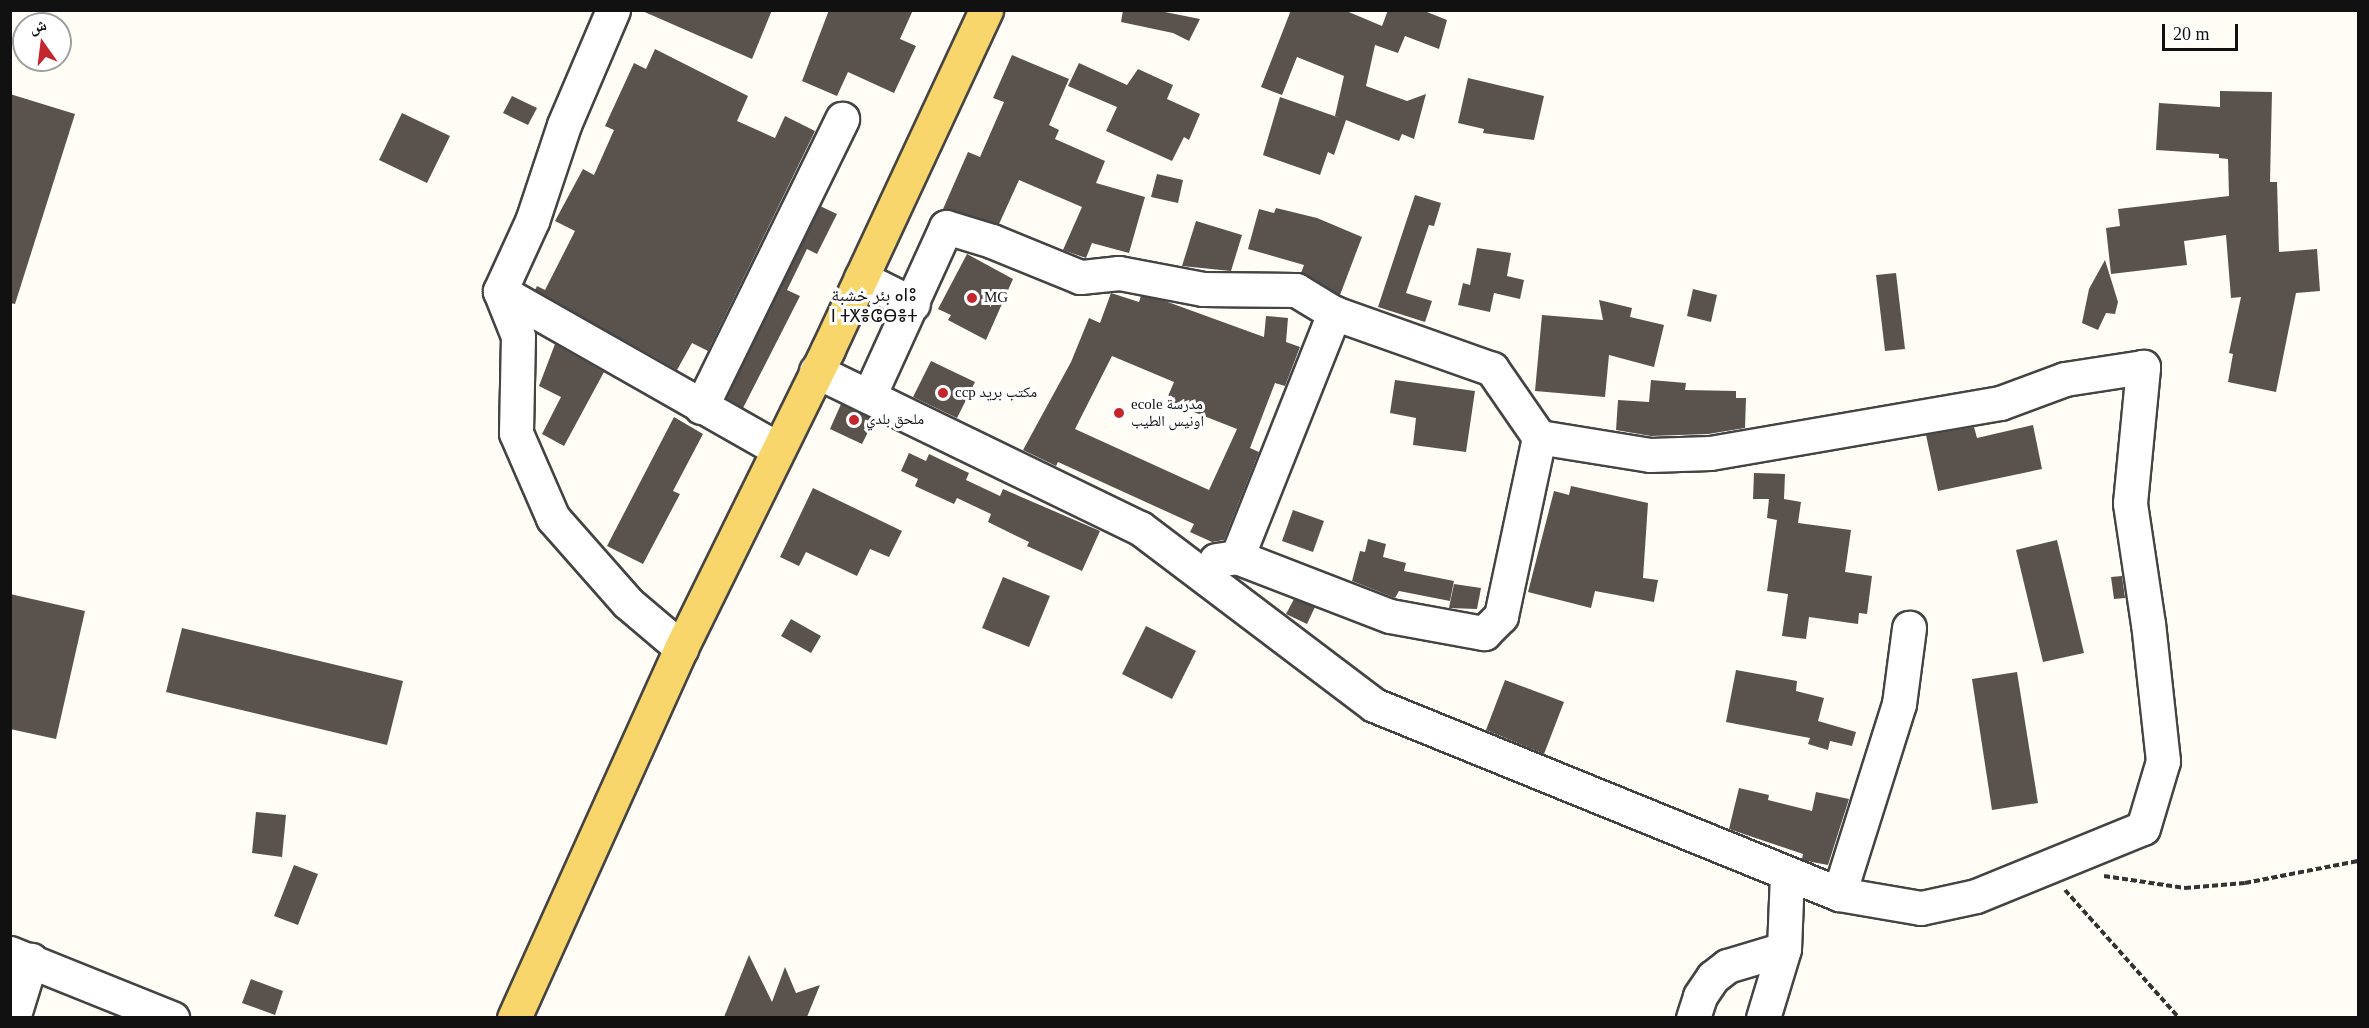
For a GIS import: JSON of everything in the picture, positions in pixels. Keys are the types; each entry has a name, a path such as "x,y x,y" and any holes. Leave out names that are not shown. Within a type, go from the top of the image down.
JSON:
{"main road":[{"path":"514,1017 681,648 776,448 861,278 986,10"}],"street":[{"path":"613,10 564,125 532,221 500,291 518,336 516,433 553,518 628,603 681,648"},
{"path":"701,407 842,120"},
{"path":"816,371 1140,528 1374,705 1839,894 1921,908 1976,896 2143,828 2163,761 2148,624 2130,503 2143,368 2065,379 2000,403 1710,453 1650,455 1539,437 1492,369 1334,313 1296,290 1203,289 1119,273 1080,277 992,241 946,227 870,396"},
{"path":"861,278 913,304"},
{"path":"500,291 776,448"},
{"path":"1237,557 1334,313"},
{"path":"1188,563 1237,557 1390,616 1484,633 1501,616 1539,437"},
{"path":"1839,894 1899,704 1909,628"},
{"path":"1763,1017 1784,949 1787,874"},
{"path":"1692,1017 1700,996 1713,977 1726,966 1784,949"},
{"path":"13,1017 21,957 172,1017"}],"path":[{"path":"2094,875 2185,888 2245,883 2358,861"},
{"path":"2048,868 2109,943 2179,1017"}],"building":[{"path":"640,10 772,10 752,59"},
{"path":"829,10 913,10 900,39 916,46 894,93 848,72 837,96 802,81"},
{"path":"1123,10 1155,10 1200,19 1189,41 1173,33 1121,22"},
{"path":"1291,10 1344,10 1382,26 1388,10 1422,10 1447,20 1439,49 1405,36 1398,53 1375,45 1366,86 1407,101 1426,94 1414,139 1402,134 1399,141 1346,120 1334,155 1328,152 1320,175 1263,155 1280,97 1340,118 1335,116 1344,76 1297,57 1282,95 1261,87"},
{"path":"655,49 748,96 737,121 775,138 785,116 815,131 708,351 692,343 677,370 535,290 537,286 545,290 575,231 555,221 583,169 594,175 614,130 605,126 634,63 646,69"},
{"path":"1012,55 1069,79 1049,125 1059,130 1055,139 1105,161 1096,183 1145,197 1129,253 1092,243 1086,258 1063,250 1082,207 1019,180 999,224 943,209 968,152 980,157 1004,102 993,98"},
{"path":"1079,63 1127,85 1138,69 1173,85 1167,99 1200,114 1189,140 1184,137 1172,161 1106,131 1117,107 1068,86"},
{"path":"1468,78 1544,96 1534,140 1483,133 1484,129 1458,123"},
{"path":"2220,91 2272,92 2270,182 2277,182 2279,252 2317,249 2320,291 2296,293 2276,392 2228,382 2233,354 2229,353 2241,297 2231,298 2226,235 2184,241 2187,265 2111,274 2106,228 2120,226 2118,209 2229,196 2228,159 2219,158 2219,154 2156,150 2159,103 2220,107"},
{"path":"10,94 75,114 15,304 10,303"},
{"path":"512,96 537,108 528,125 503,113"},
{"path":"402,113 450,136 427,183 379,160"},
{"path":"1157,174 1183,180 1178,203 1151,197"},
{"path":"1415,195 1441,203 1434,226 1429,225 1406,293 1432,301 1425,322 1378,307"},
{"path":"820,206 837,214 817,254 807,249 787,290 800,296 743,408 726,398"},
{"path":"1276,208 1317,218 1362,237 1340,295 1301,273 1304,265 1248,249 1259,209 1274,213"},
{"path":"1196,221 1242,235 1231,271 1182,266"},
{"path":"1477,248 1511,253 1507,276 1524,280 1520,299 1494,293 1490,312 1458,305 1463,283 1470,285"},
{"name":"MG","path":"967,254 1013,279 986,340 948,320 951,315 938,309"},
{"path":"2105,260 2118,302 2115,314 2106,313 2098,330 2082,323 2089,289"},
{"path":"1896,273 1905,349 1885,351 1876,275"},
{"path":"1693,289 1717,295 1711,322 1687,316"},
{"path":"1111,293 1139,302 1141,296 1165,301 1264,337 1266,316 1288,318 1286,342 1300,347 1285,386 1275,383 1250,448 1259,452 1224,540 1212,542 1190,532 1194,524 1058,462 1056,466 1023,450 1071,362 1089,318 1100,323","holes":["1112,356 1174,382 1166,401 1237,429 1209,490 1075,429"]},
{"path":"1599,300 1632,308 1630,317 1664,325 1654,367 1609,355 1605,397 1535,391 1542,315 1603,320"},
{"path":"555,344 604,372 564,446 542,434 561,397 539,386"},
{"name":"ccp مكتب بريد","path":"931,361 975,382 957,418 913,397"},
{"path":"1395,380 1475,391 1466,452 1413,445 1416,418 1390,413"},
{"path":"1651,380 1686,383 1685,390 1736,391 1736,398 1746,398 1745,428 1708,434 1651,436 1616,430 1618,400 1649,402"},
{"name":"ملحق بلدي","path":"841,404 874,420 862,444 830,429"},
{"path":"674,417 703,434 673,491 680,494 643,564 607,546"},
{"path":"2033,425 2042,469 1938,491 1926,435 1974,427 1977,438"},
{"path":"909,453 926,461 929,454 969,473 966,480 1000,496 1003,489 1100,531 1082,571 1027,546 1029,542 988,522 991,514 957,498 954,504 915,486 918,479 901,471"},
{"path":"1754,473 1785,474 1784,499 1801,502 1798,523 1851,530 1845,572 1872,576 1867,614 1859,613 1858,624 1809,617 1806,639 1782,636 1788,594 1767,591 1777,520 1767,518 1769,499 1753,499"},
{"path":"1571,486 1648,503 1643,578 1658,580 1654,602 1595,591 1591,608 1528,592 1554,491 1569,495"},
{"path":"813,488 902,531 889,557 870,549 857,576 806,552 799,566 780,557"},
{"path":"1293,510 1324,521 1313,552 1282,541"},
{"path":"1368,539 1386,544 1383,557 1406,563 1404,571 1454,581 1450,601 1399,591 1395,598 1352,581 1360,551 1365,552"},
{"path":"2057,540 2084,653 2043,662 2016,550"},
{"path":"2122,576 2125,598 2114,599 2111,577"},
{"path":"1003,577 1050,596 1029,647 982,628"},
{"path":"1454,584 1481,588 1477,609 1449,608"},
{"path":"10,594 85,611 56,739 10,729"},
{"path":"1294,599 1315,607 1307,624 1286,614"},
{"path":"791,619 821,636 811,653 781,636"},
{"path":"1146,626 1196,651 1172,699 1122,674"},
{"path":"182,628 403,681 387,745 166,692"},
{"path":"1736,670 1797,681 1796,691 1824,698 1818,721 1856,732 1852,746 1830,741 1828,750 1808,744 1810,738 1726,722"},
{"path":"2017,672 2038,803 1992,810 1972,679"},
{"path":"1505,680 1564,702 1544,754 1486,730"},
{"path":"1739,788 1769,795 1768,800 1812,811 1816,792 1849,799 1828,865 1807,861 1802,859 1803,854 1729,829"},
{"path":"256,812 286,815 282,857 252,853"},
{"path":"294,865 318,874 298,925 274,916"},
{"path":"749,955 772,1002 785,967 796,993 820,985 807,1017 724,1017"},
{"path":"251,979 283,991 275,1015 242,1003"}],"place":[{"name":"MG","path":"972,298"},
{"name":"ccp مكتب بريد","path":"943,393"},
{"name":"ecole مدرسة اونيس الطيب","path":"1119,413"},
{"name":"ملحق بلدي","path":"854,420"}],"district":[{"name":"بئر خشبة ⴰⵏⵓ ⵏ ⵜⵅⴻⵛⴱⴻⵜ","path":"874,306"}]}
